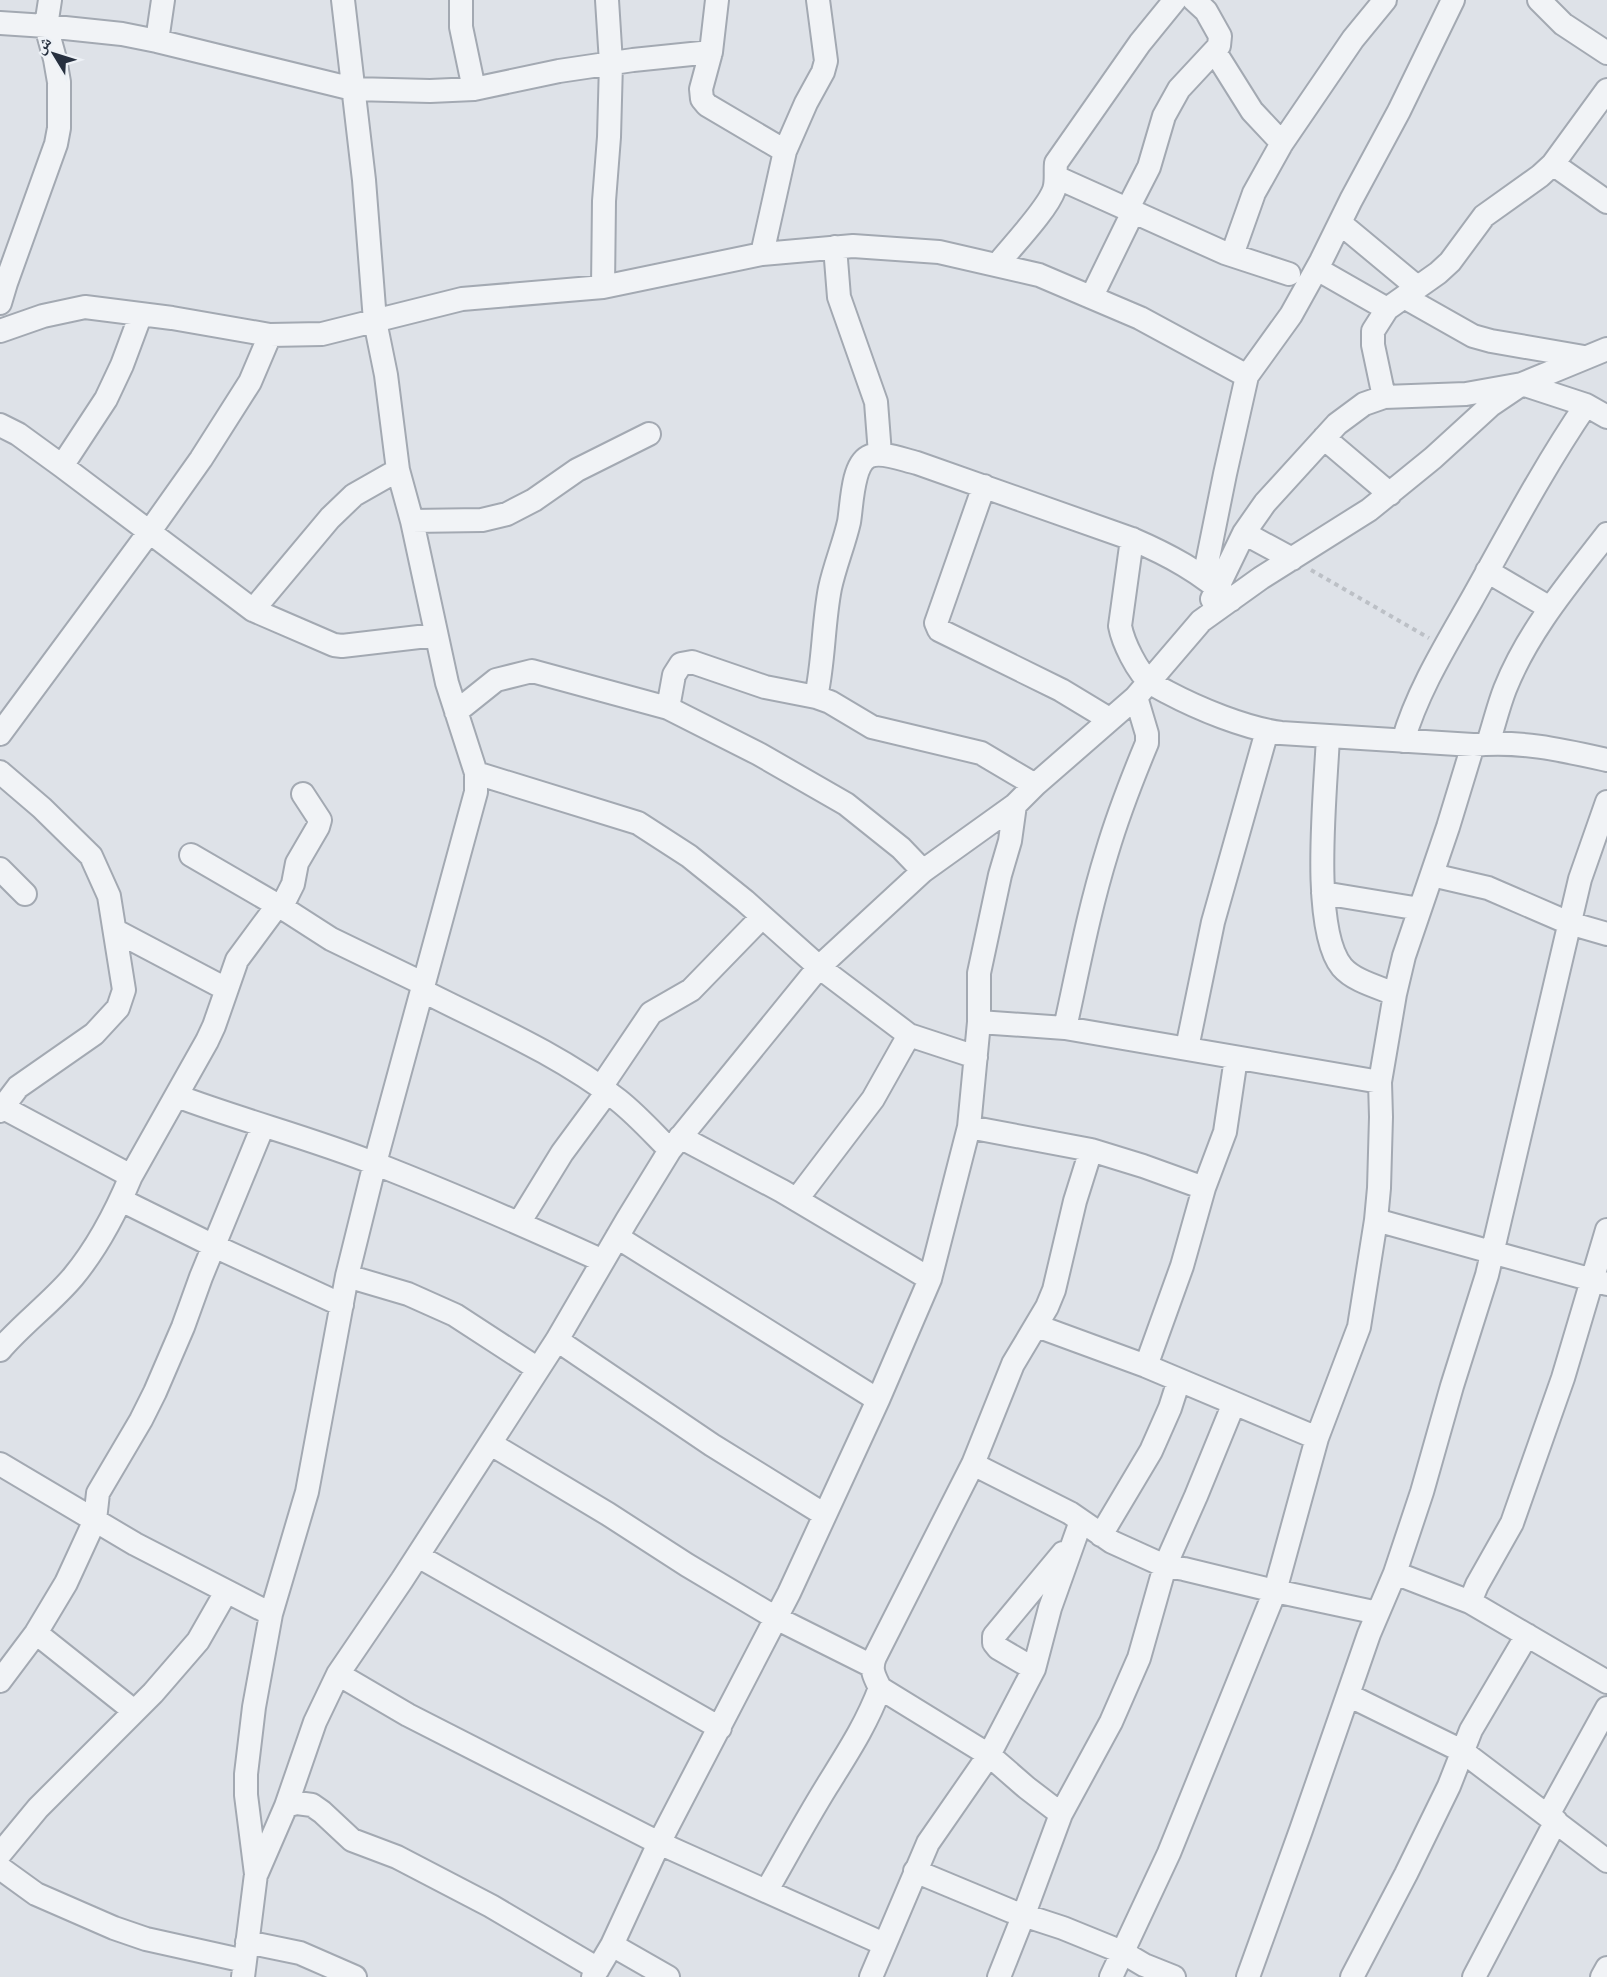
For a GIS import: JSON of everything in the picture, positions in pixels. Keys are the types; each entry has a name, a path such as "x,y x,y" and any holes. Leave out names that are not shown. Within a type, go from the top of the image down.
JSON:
{"street":[{"path":"2,289 56,144 59,128 59,82 46,26 50,0"},
{"path":"157,41 163,0"},
{"path":"245,1960 256,1874 246,1796 246,1774 254,1707 271,1614 307,1492 347,1276 375,1163 476,792 476,773 447,683 412,521 398,470 386,375 375,321 364,180 343,0"},
{"path":"461,0 461,27 474,89"},
{"path":"603,287 604,201 611,63 607,0"},
{"path":"717,0 711,52 701,89 702,99 707,105 785,151"},
{"path":"762,254 785,151 826,62 818,0"},
{"path":"997,265 1053,192 1056,163 1140,43 1175,0"},
{"path":"1092,296 1149,167 1164,116 1179,89 1220,46 1220,36 1206,11 1194,0"},
{"path":"1232,255 1254,193 1282,143 1353,39 1385,0"},
{"path":"1217,588 1207,564 1247,376 1291,315 1317,269 1399,111 1453,0"},
{"path":"1539,0 1563,24 1607,53"},
{"path":"0,24 122,34 353,89 430,91 474,89 559,71 711,52"},
{"path":"1215,52 1252,111 1282,143"},
{"path":"1384,397 1373,345 1374,331 1403,297 1450,262 1484,216 1553,164 1607,90"},
{"path":"1553,164 1607,202"},
{"path":"1056,177 1232,255 1289,274"},
{"path":"1340,223 1403,297"},
{"path":"0,331 43,316 85,307 270,335 322,334 462,299 603,287 762,254 853,246 939,252 1039,274 1140,318 1247,376"},
{"path":"835,247 839,297 876,402 880,454"},
{"path":"1317,269 1403,297 1473,336 1584,357"},
{"path":"62,465 106,399 122,365 141,314"},
{"path":"0,734 201,459 250,382 270,335"},
{"path":"1217,588 1292,559 1368,510 1433,458 1491,405 1522,384 1607,349"},
{"path":"256,1874 286,1806 315,1722 338,1674 418,1556 557,1341 617,1237 675,1144 819,967 923,871 1015,805 1143,690 1201,621 1244,533 1265,503 1337,424 1364,404 1384,397 1466,394 1522,384 1586,405 1607,417"},
{"path":"1403,741 1413,710 1445,647 1521,508 1586,405"},
{"path":"0,425 18,434 62,465 253,610 334,645 342,646 436,634"},
{"path":"412,521 482,520 507,514 534,500 577,470 649,434"},
{"path":"1324,438 1390,494"},
{"path":"816,697 830,588 849,521 858,468 868,458 880,454 917,463 1132,539 1165,554 1217,588"},
{"path":"253,610 330,518 354,495 398,470"},
{"path":"984,486 936,623 939,630 1061,690 1109,719"},
{"path":"1244,533 1292,559"},
{"path":"1112,1977 1169,1853 1275,1592 1317,1438 1359,1327 1376,1220 1380,1152 1380,1082 1395,994 1404,956 1420,909 1481,744 1524,650 1550,608 1607,534"},
{"path":"1065,1028 1089,916 1107,851 1147,743 1143,690 1122,639 1120,626 1132,539"},
{"path":"1487,571 1550,608"},
{"path":"668,708 674,675 681,664 692,662 765,687 816,697 830,702 872,726 981,753 1035,785"},
{"path":"456,712 496,680 532,671 668,708 759,754 846,804 901,848 923,871"},
{"path":"1143,690 1267,731 1403,741 1539,745 1607,760"},
{"path":"1188,1048 1213,922 1267,731"},
{"path":"1328,736 1322,861 1323,893 1331,948 1341,965 1350,974 1395,994"},
{"path":"0,772 42,808 91,856 109,896 124,990 118,1008 94,1034 18,1087 1,1109 131,1176"},
{"path":"476,773 638,823 689,856 819,967 909,1035 976,1057"},
{"path":"0,1350 16,1330 71,1279 93,1250 121,1200 131,1176 214,1026 237,960 279,907 293,884 297,863 320,820 303,794"},
{"path":"1248,1977 1419,1502 1493,1251 1569,922 1580,879 1607,802"},
{"path":"286,1806 297,1803 312,1805 352,1840 397,1857 491,1906 596,1973 612,1945 659,1843 776,1618 878,1400 930,1279 969,1127 979,1022 979,973 1000,875 1010,841 1015,805"},
{"path":"191,855 331,939 534,1047 604,1090 675,1144 796,1199 930,1279"},
{"path":"0,868 25,894"},
{"path":"1432,875 1488,888 1569,922 1607,934"},
{"path":"1323,893 1420,909"},
{"path":"519,1223 651,1013 691,990 762,917"},
{"path":"116,931 226,989"},
{"path":"979,1022 1065,1028 1380,1082"},
{"path":"796,1199 873,1099 909,1035"},
{"path":"1146,1366 1182,1266 1204,1188 1225,1132 1236,1058"},
{"path":"177,1096 375,1163 603,1261"},
{"path":"0,1681 36,1633 66,1583 96,1520 98,1493 155,1392 263,1126"},
{"path":"969,1127 1091,1150 1204,1188"},
{"path":"1062,1814 989,1755 880,1688 872,1666 974,1464 1013,1364 1054,1290 1075,1201 1091,1150"},
{"path":"121,1200 342,1305"},
{"path":"1376,1220 1599,1282"},
{"path":"1470,1602 1512,1523 1599,1282 1607,1230"},
{"path":"617,1237 878,1400"},
{"path":"347,1276 408,1294 455,1315 538,1369"},
{"path":"1036,1326 1146,1366 1317,1438"},
{"path":"557,1341 712,1445 825,1515"},
{"path":"1101,1535 1151,1451 1170,1408 1179,1380"},
{"path":"999,1977 1062,1814 1111,1722 1138,1658 1165,1566 1234,1403"},
{"path":"491,1444 776,1618 872,1666"},
{"path":"0,1464 135,1544 271,1614"},
{"path":"871,1977 928,1843 989,1755 1034,1668 1052,1601 1078,1531 1070,1513 974,1464"},
{"path":"1078,1531 1101,1535 1165,1566 1275,1592 1378,1612"},
{"path":"1034,1668 998,1648 994,1643 994,1636 1078,1531"},
{"path":"418,1556 720,1728"},
{"path":"1395,1573 1470,1602 1607,1682"},
{"path":"0,1854 38,1808 153,1693 198,1641 226,1592"},
{"path":"36,1633 134,1711"},
{"path":"1352,1977 1449,1786 1471,1730 1527,1635"},
{"path":"338,1674 408,1715 659,1843 884,1944"},
{"path":"767,1890 826,1787 862,1730 880,1688"},
{"path":"1348,1695 1462,1751 1607,1861"},
{"path":"1474,1977 1607,1708"},
{"path":"0,1868 36,1894 114,1928 146,1939 245,1960 300,1953 355,1977"},
{"path":"915,1871 1011,1911 1063,1928 1122,1952 1144,1965 1174,1977"},
{"path":"612,1945 668,1977"},
{"path":"1602,1977 1607,1968"}],"path":[{"path":"1292,559 1349,594 1445,647"}]}
